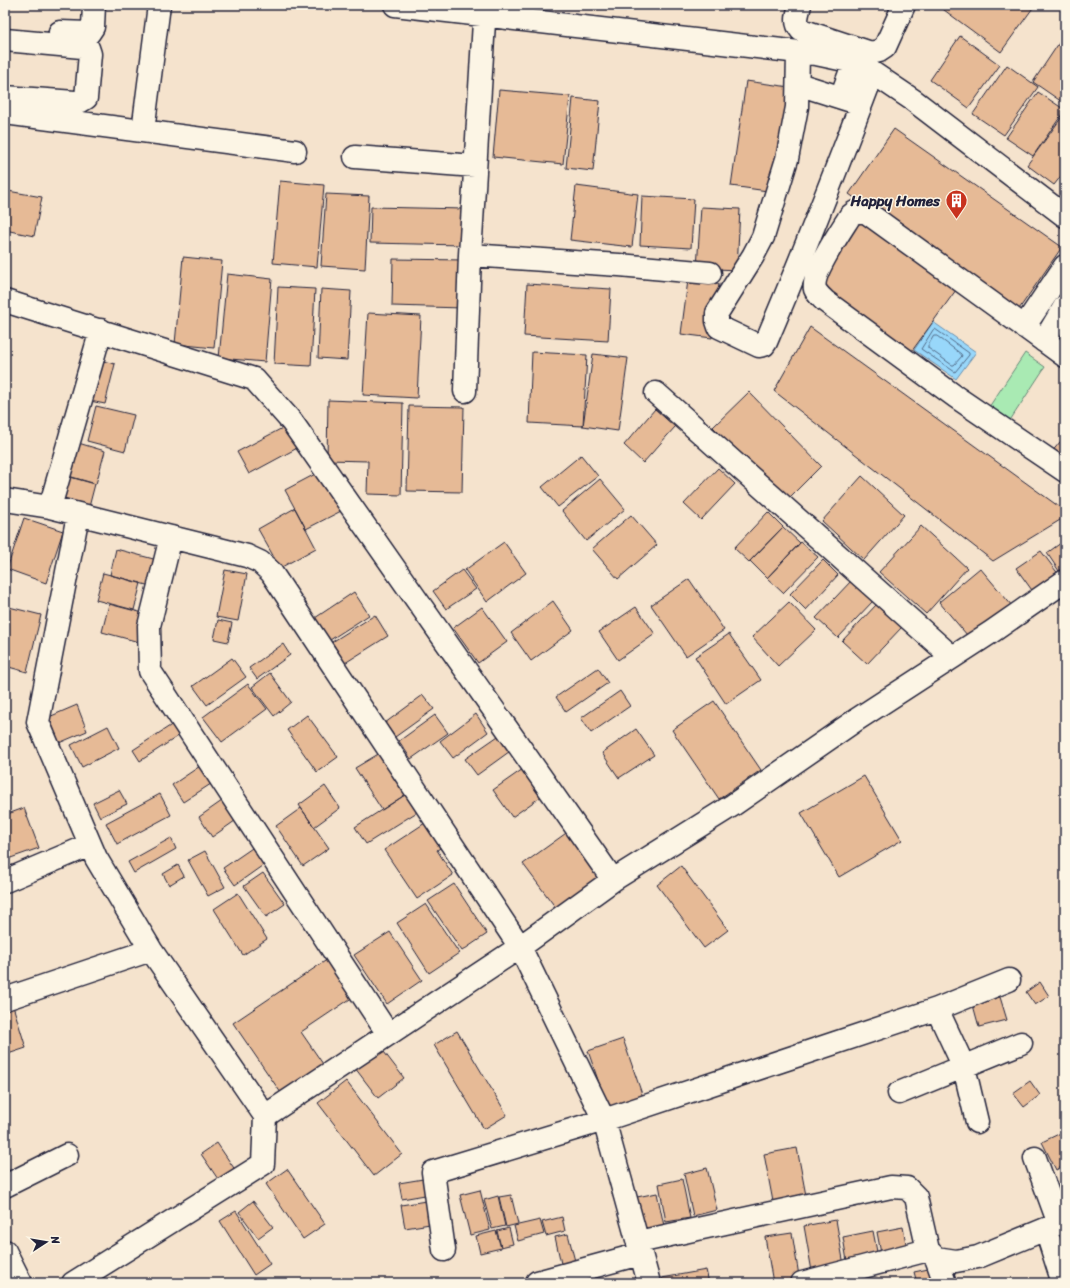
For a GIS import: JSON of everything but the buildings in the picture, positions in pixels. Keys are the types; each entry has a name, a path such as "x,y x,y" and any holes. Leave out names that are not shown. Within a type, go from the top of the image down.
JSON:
{"street":[{"path":"5,28 84,34 89,33 93,27 94,5"},
{"path":"143,131 159,5"},
{"path":"395,5 484,11 816,54 854,62 913,100 1065,216"},
{"path":"800,5 796,21 801,30 871,53 879,51 885,47 904,5"},
{"path":"465,391 470,255 484,11"},
{"path":"5,40 82,47 88,48 90,54 86,98 81,101 75,102 5,97"},
{"path":"798,52 797,107 787,159 763,237 753,256 717,313 716,321 719,327 759,346 764,345 766,342 786,297 823,206 873,73"},
{"path":"841,97 854,62"},
{"path":"798,84 861,104"},
{"path":"5,113 295,151"},
{"path":"355,157 475,166"},
{"path":"1065,356 866,212 855,212 850,216 822,262 815,280 815,288 818,295 824,301 956,397 1065,471"},
{"path":"470,255 710,273"},
{"path":"1024,327 1065,266"},
{"path":"5,301 254,379 292,422 613,880"},
{"path":"1044,341 1065,306"},
{"path":"50,507 101,330"},
{"path":"656,393 952,658"},
{"path":"5,500 50,507 247,556 260,562 271,572 520,947 604,1120 649,1283"},
{"path":"73,1283 263,1164 265,1116 151,950 96,858 38,722 78,515"},
{"path":"171,538 149,626 150,671 388,1034"},
{"path":"265,1116 520,947 613,880 733,806 856,720 990,633 1065,581"},
{"path":"5,882 90,845"},
{"path":"5,999 151,950"},
{"path":"444,1250 432,1172 604,1120 937,1009 1009,980"},
{"path":"937,1009 964,1067 977,1122"},
{"path":"899,1093 1021,1043"},
{"path":"5,1186 67,1155"},
{"path":"1035,1158 1057,1225 1063,1283"},
{"path":"538,1282 639,1248 891,1187 907,1188 916,1197 932,1254 945,1283"},
{"path":"802,1283 932,1254 956,1261 978,1257 1057,1225"},
{"path":"5,1251 21,1283"}],"green space":[{"path":"1025,353 1045,367 1007,425 987,410"}],"water":[{"path":"933,322 976,352 956,379 914,350"}],"place":[{"name":"Happy Homes","path":"956,220"}]}
